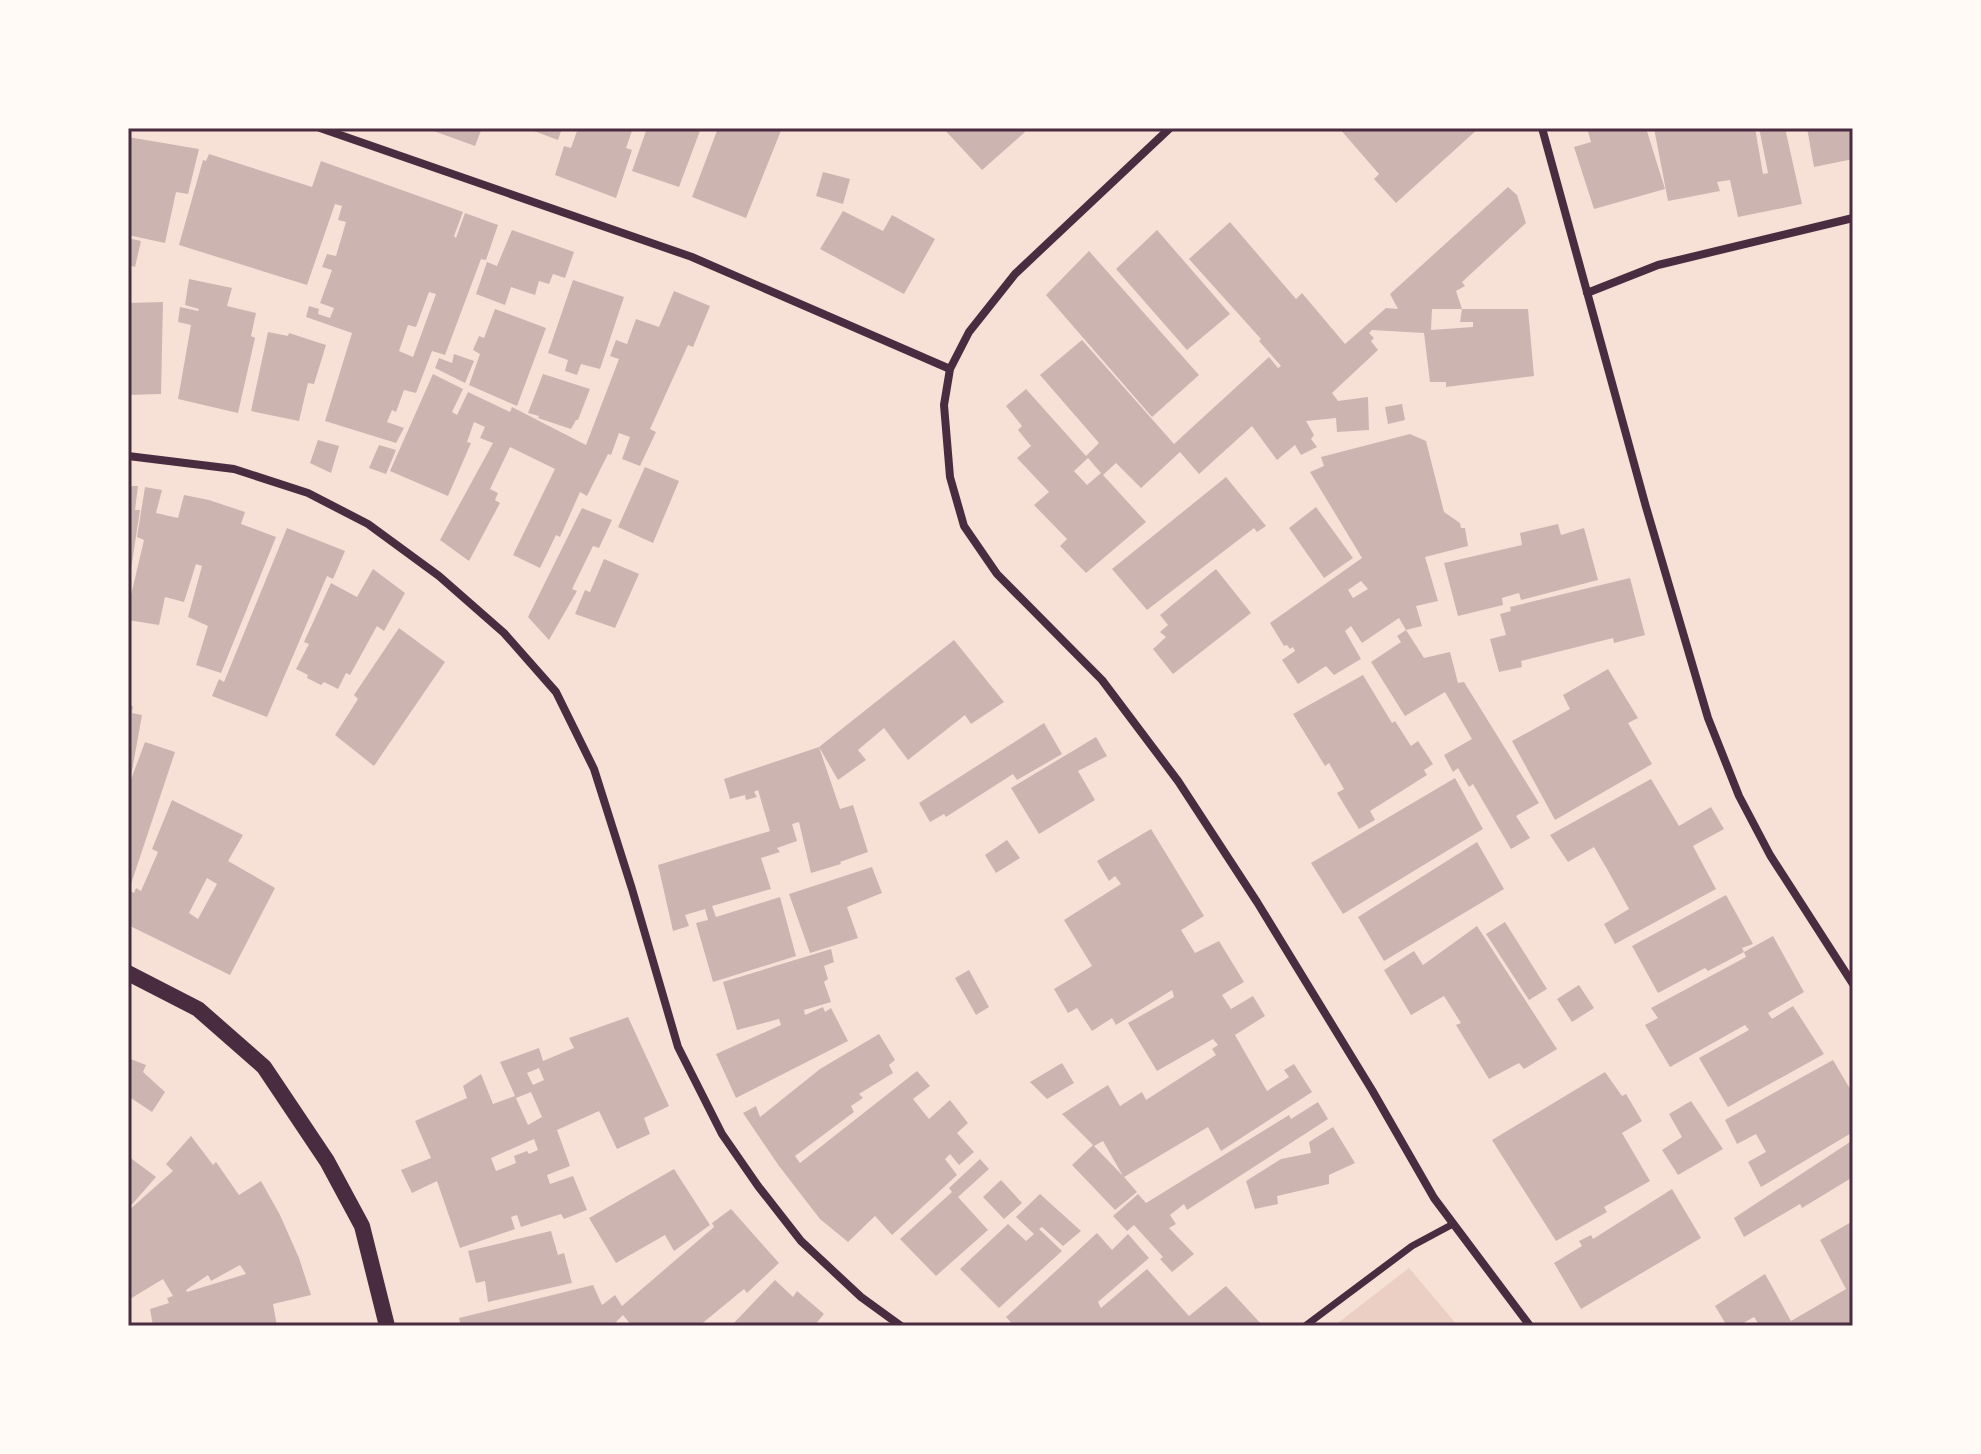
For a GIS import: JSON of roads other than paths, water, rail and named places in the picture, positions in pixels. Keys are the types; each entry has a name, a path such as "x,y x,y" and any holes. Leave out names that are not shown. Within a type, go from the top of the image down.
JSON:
{"main road":[{"path":"128,973 198,1009 264,1067 327,1161 362,1226 387,1326"}],"street":[{"path":"320,128 692,257 950,369"},
{"path":"1170,128 1015,274 969,332 950,369 944,405 950,477 964,526 997,574 1102,680 1178,781 1257,902 1434,1198 1530,1326"},
{"path":"1542,128 1708,718 1739,796 1770,855 1853,984"},
{"path":"1587,293 1658,265 1853,218"},
{"path":"128,456 234,469 308,493 368,524 439,576 504,633 556,692 594,769 678,1047 722,1134 801,1241 861,1297 901,1326"},
{"path":"1305,1326 1412,1246 1453,1224"}]}
